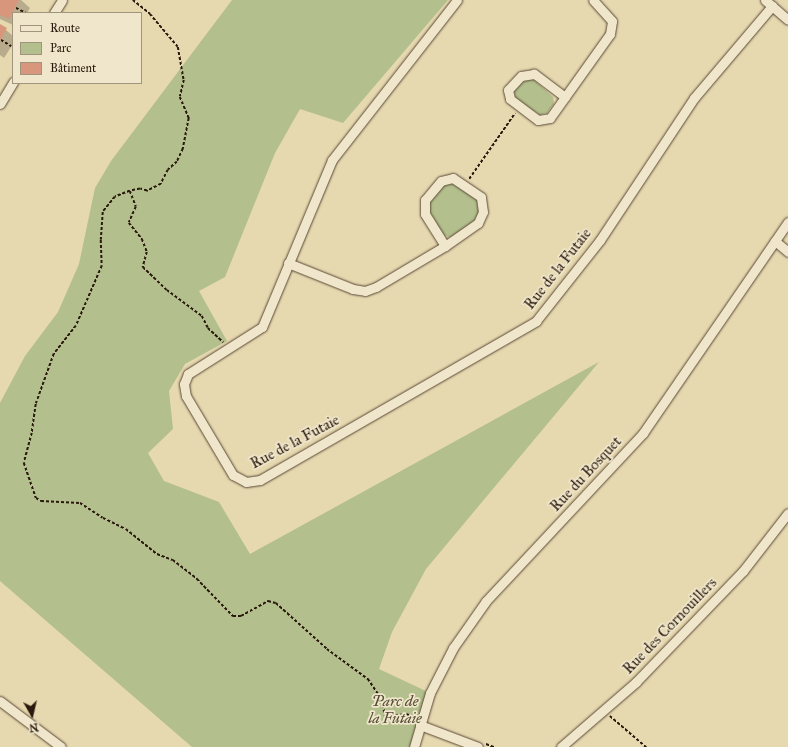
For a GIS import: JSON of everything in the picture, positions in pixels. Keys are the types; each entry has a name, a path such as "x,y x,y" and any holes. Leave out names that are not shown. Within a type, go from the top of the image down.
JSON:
{"street":[{"path":"55,12 62,0"},
{"name":"Rue de la Futaie","path":"458,0 332,160 262,327 188,374 184,384 186,396 233,475 246,482 260,480 536,321 600,240 694,98 768,3"},
{"path":"564,97 534,74 521,76 508,90 510,99 538,120 550,118 610,34 612,22 593,0"},
{"path":"768,3 788,20"},
{"path":"0,104 12,84"},
{"path":"288,263 353,289 365,291 376,287 445,246 478,223 483,212 481,196 465,184 453,178 442,181 425,200 425,214 445,246"},
{"name":"Rue du Bosquet","path":"414,747 430,693 453,648 486,601 643,433 788,222"},
{"path":"775,241 788,252"},
{"name":"Rue des Cornouillers","path":"561,747 636,682 743,571 788,513"},
{"path":"0,701 61,747"},
{"path":"421,722 478,747"}],"path":[{"path":"133,0 150,14 178,47 184,80 180,97 187,109 189,118 183,149 177,162 168,170 161,184 147,191 140,189 115,197 103,212 102,266 76,326 54,354 36,404 32,433 24,462 36,498 41,502 80,503 103,518 126,529 157,554 173,560 196,579 234,616 241,616 268,601 276,603 327,649 368,679 382,700 385,716 406,714 421,722"},
{"path":"16,8 24,12"},
{"path":"1,40 11,46"},
{"path":"465,184 519,106"},
{"path":"130,191 136,206 129,222 142,239 147,252 143,268 167,290 202,316 208,328 221,338 227,349"},
{"path":"604,710 646,747"}],"green space":[{"name":"Parc de la Futaie","path":"232,0 448,0 343,123 300,109 275,153 225,277 199,291 227,341 185,364 169,391 173,429 148,453 164,481 219,502 250,554 599,362 426,569 392,632 379,669 430,693 414,747 192,747 0,581 0,403 25,356 58,312 79,264 95,188 111,161"},
{"path":"532,78 553,97 554,104 547,113 540,115 516,99 514,91 519,84"},
{"path":"453,182 477,198 480,211 475,220 451,238 444,235 428,209 428,201 443,185"}],"building":[{"path":"0,0 19,0 9,19 0,15"},
{"path":"0,24 7,28 0,41"}]}
